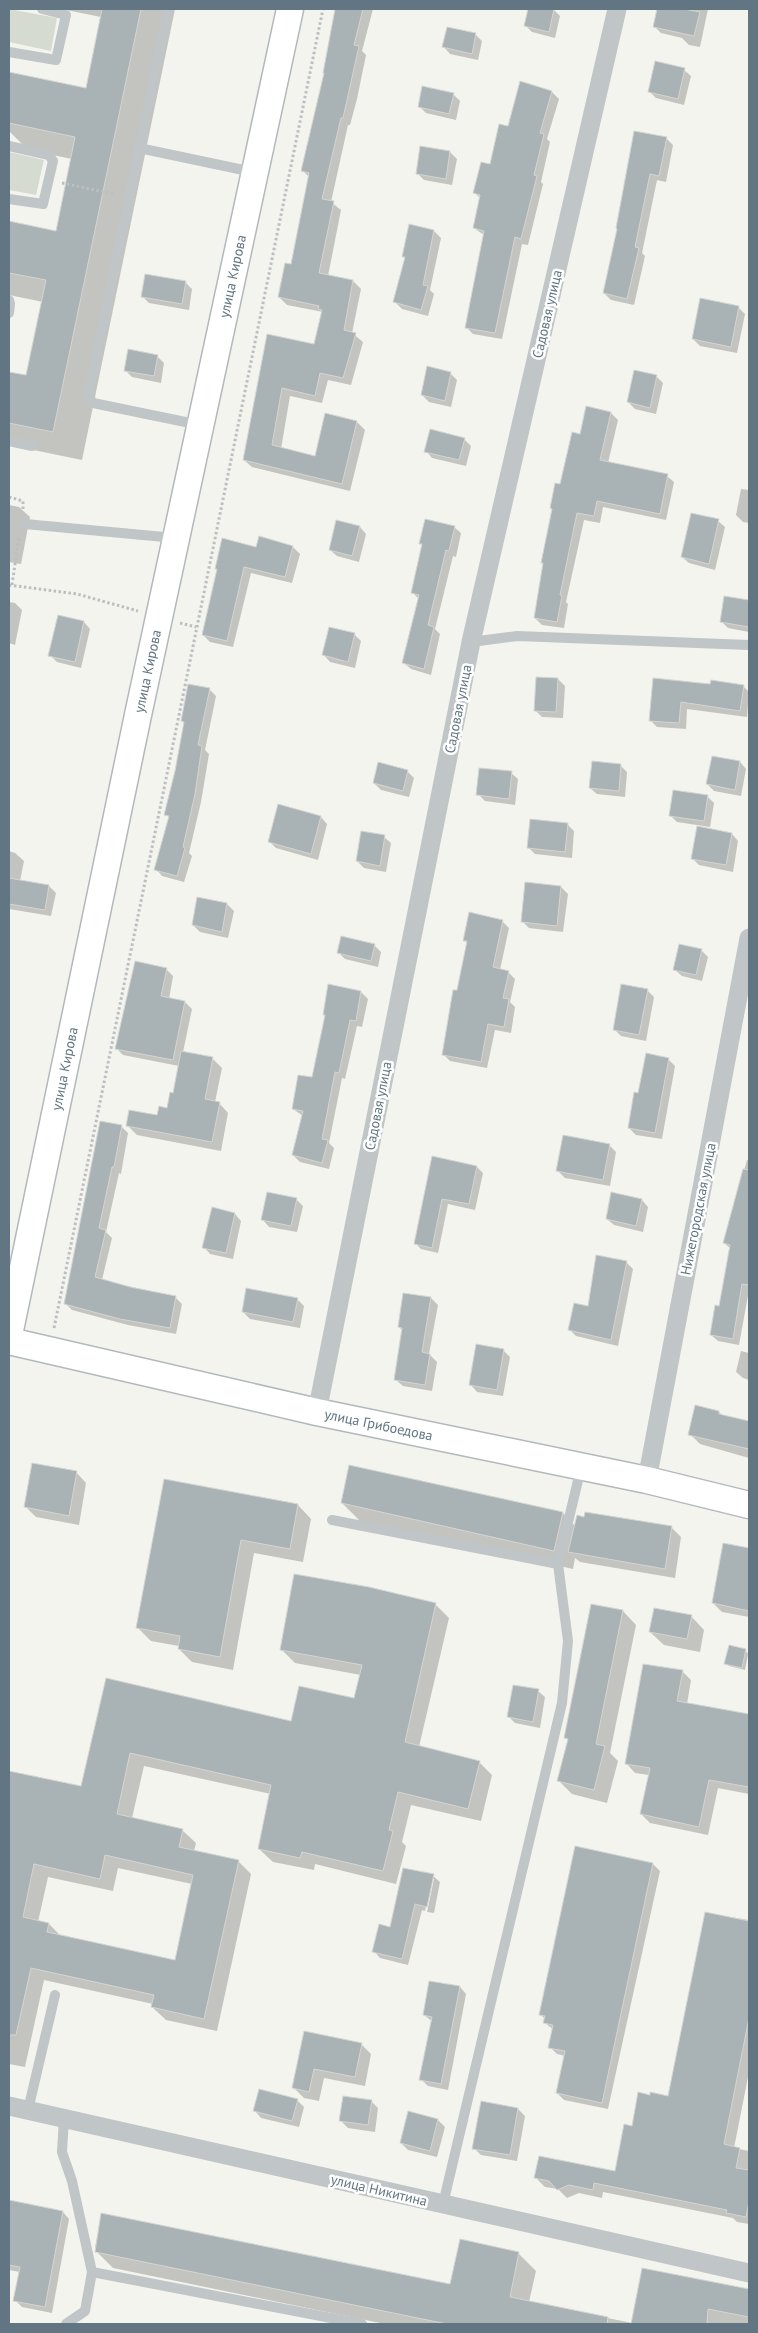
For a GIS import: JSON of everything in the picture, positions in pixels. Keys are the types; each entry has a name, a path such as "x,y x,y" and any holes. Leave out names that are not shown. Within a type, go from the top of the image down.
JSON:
{"main road":[{"name":"улица Кирова","path":"9,1335 176,538 290,9"},
{"name":"улица Грибоедова","path":"9,1341 317,1412 580,1468 647,1480 749,1504"}],"street":[{"name":"Садовая улица","path":"317,1412 471,642 616,9"},
{"name":"Нижегородская улица","path":"647,1480 749,938"},
{"name":"улица Никитина","path":"9,2106 749,2273"}],"lane":[{"path":"9,52 53,61 58,58 66,15 42,9"},
{"path":"168,9 88,396 89,401 200,426"},
{"path":"9,146 49,155 53,161 42,204 9,199"},
{"path":"139,148 255,172"},
{"path":"9,300 9,312"},
{"path":"9,441 32,446"},
{"path":"25,524 176,538"},
{"path":"471,642 517,636 749,645"},
{"path":"443,2204 562,1703 568,1641 558,1564 580,1468"},
{"path":"332,1520 558,1564"},
{"path":"28,2110 55,1995"},
{"path":"64,2118 62,2152 72,2180 92,2272 85,2311 66,2324"},
{"path":"92,2272 362,2324"}],"path":[{"path":"50,1350 323,9"},
{"path":"79,186 109,193"},
{"path":"9,585 76,594 196,627"}],"shaded area":[{"path":"9,9 57,18 51,51 9,42"},
{"path":"9,152 44,160 36,195 9,190"}],"building":[{"path":"102,9 141,9 53,432 9,423 9,372 26,375 46,280 9,273 9,221 56,231 75,137 9,123 9,72 86,88"},
{"path":"335,9 363,9 354,45 359,46 322,199 334,201 319,273 353,280 344,330 356,333 343,378 320,373 315,396 282,388 272,445 315,456 325,413 357,421 342,484 243,460 267,334 314,344 322,310 318,309 319,306 278,297 285,263 291,264 309,173 301,171 324,73"},
{"path":"528,9 554,9 549,32 524,26"},
{"path":"657,9 684,9 700,12 694,36 653,27"},
{"path":"447,27 476,33 472,54 442,47"},
{"path":"655,61 685,68 678,99 648,92"},
{"path":"520,81 552,91 540,133 544,134 534,175 537,176 521,239 515,237 495,333 465,328 484,231 473,228 480,195 473,193 481,162 490,164 499,124 508,126"},
{"path":"422,86 454,93 449,114 418,107"},
{"path":"634,131 667,137 659,176 650,174 635,247 639,248 627,299 603,293 617,229"},
{"path":"420,146 450,151 446,179 416,174"},
{"path":"409,224 434,230 423,285 428,286 421,310 393,302 405,257 402,257"},
{"path":"145,274 186,281 182,304 141,297"},
{"path":"700,298 739,306 731,347 692,339"},
{"path":"128,349 158,355 154,376 124,371"},
{"path":"427,366 451,372 445,401 421,395"},
{"path":"634,370 657,375 650,408 627,402"},
{"path":"586,406 611,412 600,460 668,474 660,514 597,501 594,516 577,513 560,595 562,596 557,622 534,618 543,563 541,563 552,509 550,508 555,483 560,484 572,432 580,434"},
{"path":"430,429 465,438 459,460 424,452"},
{"path":"691,513 719,519 709,564 681,557"},
{"path":"425,519 455,526 449,551 446,550 428,625 434,627 424,669 402,663 419,595 411,593 422,544 419,544"},
{"path":"336,520 360,526 352,556 329,550"},
{"path":"259,536 293,546 285,577 244,567 227,641 202,635 222,538 256,547"},
{"path":"724,596 749,600 749,627 720,622"},
{"path":"58,615 84,621 75,662 48,656"},
{"path":"329,627 355,633 348,662 322,655"},
{"path":"536,677 558,678 556,712 534,711"},
{"path":"653,678 710,684 711,680 744,685 740,711 681,702 679,723 649,721"},
{"path":"188,684 210,688 198,745 202,746 195,794 183,847 185,848 177,876 154,870 169,816 164,815 175,771 184,722 181,721"},
{"path":"712,756 740,761 735,790 706,784"},
{"path":"592,761 621,764 619,791 589,788"},
{"path":"378,762 408,770 403,791 373,783"},
{"path":"479,768 512,771 509,799 476,795"},
{"path":"673,790 708,795 704,821 669,816"},
{"path":"278,804 321,816 311,854 268,842"},
{"path":"530,819 568,823 565,852 527,848"},
{"path":"697,826 732,833 726,865 691,859"},
{"path":"361,831 385,835 380,866 356,861"},
{"path":"9,878 49,885 45,910 9,904"},
{"path":"525,882 561,886 557,926 521,922"},
{"path":"197,897 227,903 222,932 192,925"},
{"path":"469,912 503,920 493,967 509,971 503,998 509,999 504,1027 488,1024 481,1062 442,1055 453,990 457,990 467,941 463,941"},
{"path":"341,936 375,944 371,961 337,953"},
{"path":"679,944 702,949 696,975 673,970"},
{"path":"135,961 167,968 161,996 185,1001 173,1060 115,1049"},
{"path":"328,984 361,991 356,1021 350,1020 339,1073 335,1072 322,1139 328,1140 322,1163 292,1155 303,1111 292,1109 298,1075 312,1077 325,1015 323,1015"},
{"path":"621,984 648,989 639,1035 613,1030"},
{"path":"181,1051 213,1057 205,1099 220,1102 212,1142 126,1126 129,1110 157,1115 159,1106 167,1108 170,1092 173,1093"},
{"path":"646,1053 669,1058 655,1133 628,1128 634,1092 638,1093"},
{"path":"100,1121 122,1125 99,1228 106,1230 95,1277 130,1287 176,1296 170,1328 120,1319 64,1304"},
{"path":"563,1135 610,1144 603,1180 556,1171"},
{"path":"432,1156 477,1166 469,1204 442,1199 432,1248 414,1244"},
{"path":"743,1169 749,1170 749,1285 742,1284 733,1339 710,1335 715,1305 719,1306 730,1245 723,1243"},
{"path":"267,1192 297,1198 291,1226 261,1220"},
{"path":"611,1192 642,1199 636,1226 606,1219"},
{"path":"212,1207 235,1213 226,1253 202,1248"},
{"path":"596,1255 627,1261 611,1340 568,1330 574,1303 588,1306"},
{"path":"246,1288 298,1298 293,1322 242,1312"},
{"path":"403,1293 431,1297 422,1352 430,1354 425,1385 394,1380 402,1328 398,1327"},
{"path":"476,1344 504,1349 497,1390 469,1385"},
{"path":"695,1405 719,1411 719,1414 749,1421 749,1449 688,1435"},
{"path":"32,1463 77,1471 69,1516 24,1507"},
{"path":"349,1465 563,1512 554,1551 341,1503"},
{"path":"164,1479 298,1504 290,1549 241,1540 220,1657 178,1649 180,1636 136,1628"},
{"path":"585,1512 672,1526 665,1569 568,1552 577,1515 584,1517"},
{"path":"723,1543 749,1548 749,1611 712,1603"},
{"path":"294,1574 369,1587 436,1603 405,1742 480,1761 468,1809 398,1792 389,1830 393,1831 383,1871 302,1852 300,1858 258,1849 271,1785 130,1753 117,1814 183,1829 179,1847 239,1860 204,2019 151,2007 154,1995 31,1968 16,2035 9,2035 9,1771 81,1786 106,1678 291,1721 299,1686 354,1698 362,1665 280,1650","holes":["105,1855 193,1875 175,1960 47,1932 49,1923 23,1917 34,1864 100,1879"]},
{"path":"591,1604 623,1610 596,1744 605,1746 594,1790 557,1781 568,1739 564,1738"},
{"path":"654,1608 692,1615 687,1639 649,1632"},
{"path":"729,1645 746,1649 742,1668 724,1664"},
{"path":"643,1664 683,1670 677,1701 749,1714 749,1787 709,1780 699,1827 640,1814 650,1768 625,1764"},
{"path":"513,1685 539,1689 533,1722 507,1717"},
{"path":"575,1846 653,1863 602,2103 556,2093 565,2051 548,2048 553,2025 543,2023 545,2016 539,2015"},
{"path":"403,1868 434,1874 427,1907 415,1904 402,1959 372,1952 379,1924 390,1927"},
{"path":"705,1912 749,1921 749,2018 724,2144 740,2148 736,2168 749,2170 749,2202 746,2217 726,2213 727,2210 594,2183 593,2190 569,2185 557,2190 549,2181 534,2178 539,2156 615,2171 624,2124 632,2126 638,2092 650,2095 650,2092 668,2096"},
{"path":"429,1981 460,1986 441,2084 419,2080 432,2017 423,2015"},
{"path":"304,2031 362,2043 355,2077 314,2069 309,2092 292,2088"},
{"path":"259,2089 298,2099 292,2121 253,2111"},
{"path":"343,2096 372,2100 368,2125 339,2121"},
{"path":"481,2101 518,2108 510,2155 472,2149"},
{"path":"408,2111 438,2119 430,2151 400,2143"},
{"path":"9,2200 63,2211 45,2307 13,2301 20,2267 9,2265"},
{"path":"101,2213 450,2284 460,2239 519,2252 510,2297 608,2317 607,2324 447,2324 95,2252"},
{"path":"642,2268 749,2289 749,2317 708,2309 707,2324 631,2324"}]}
